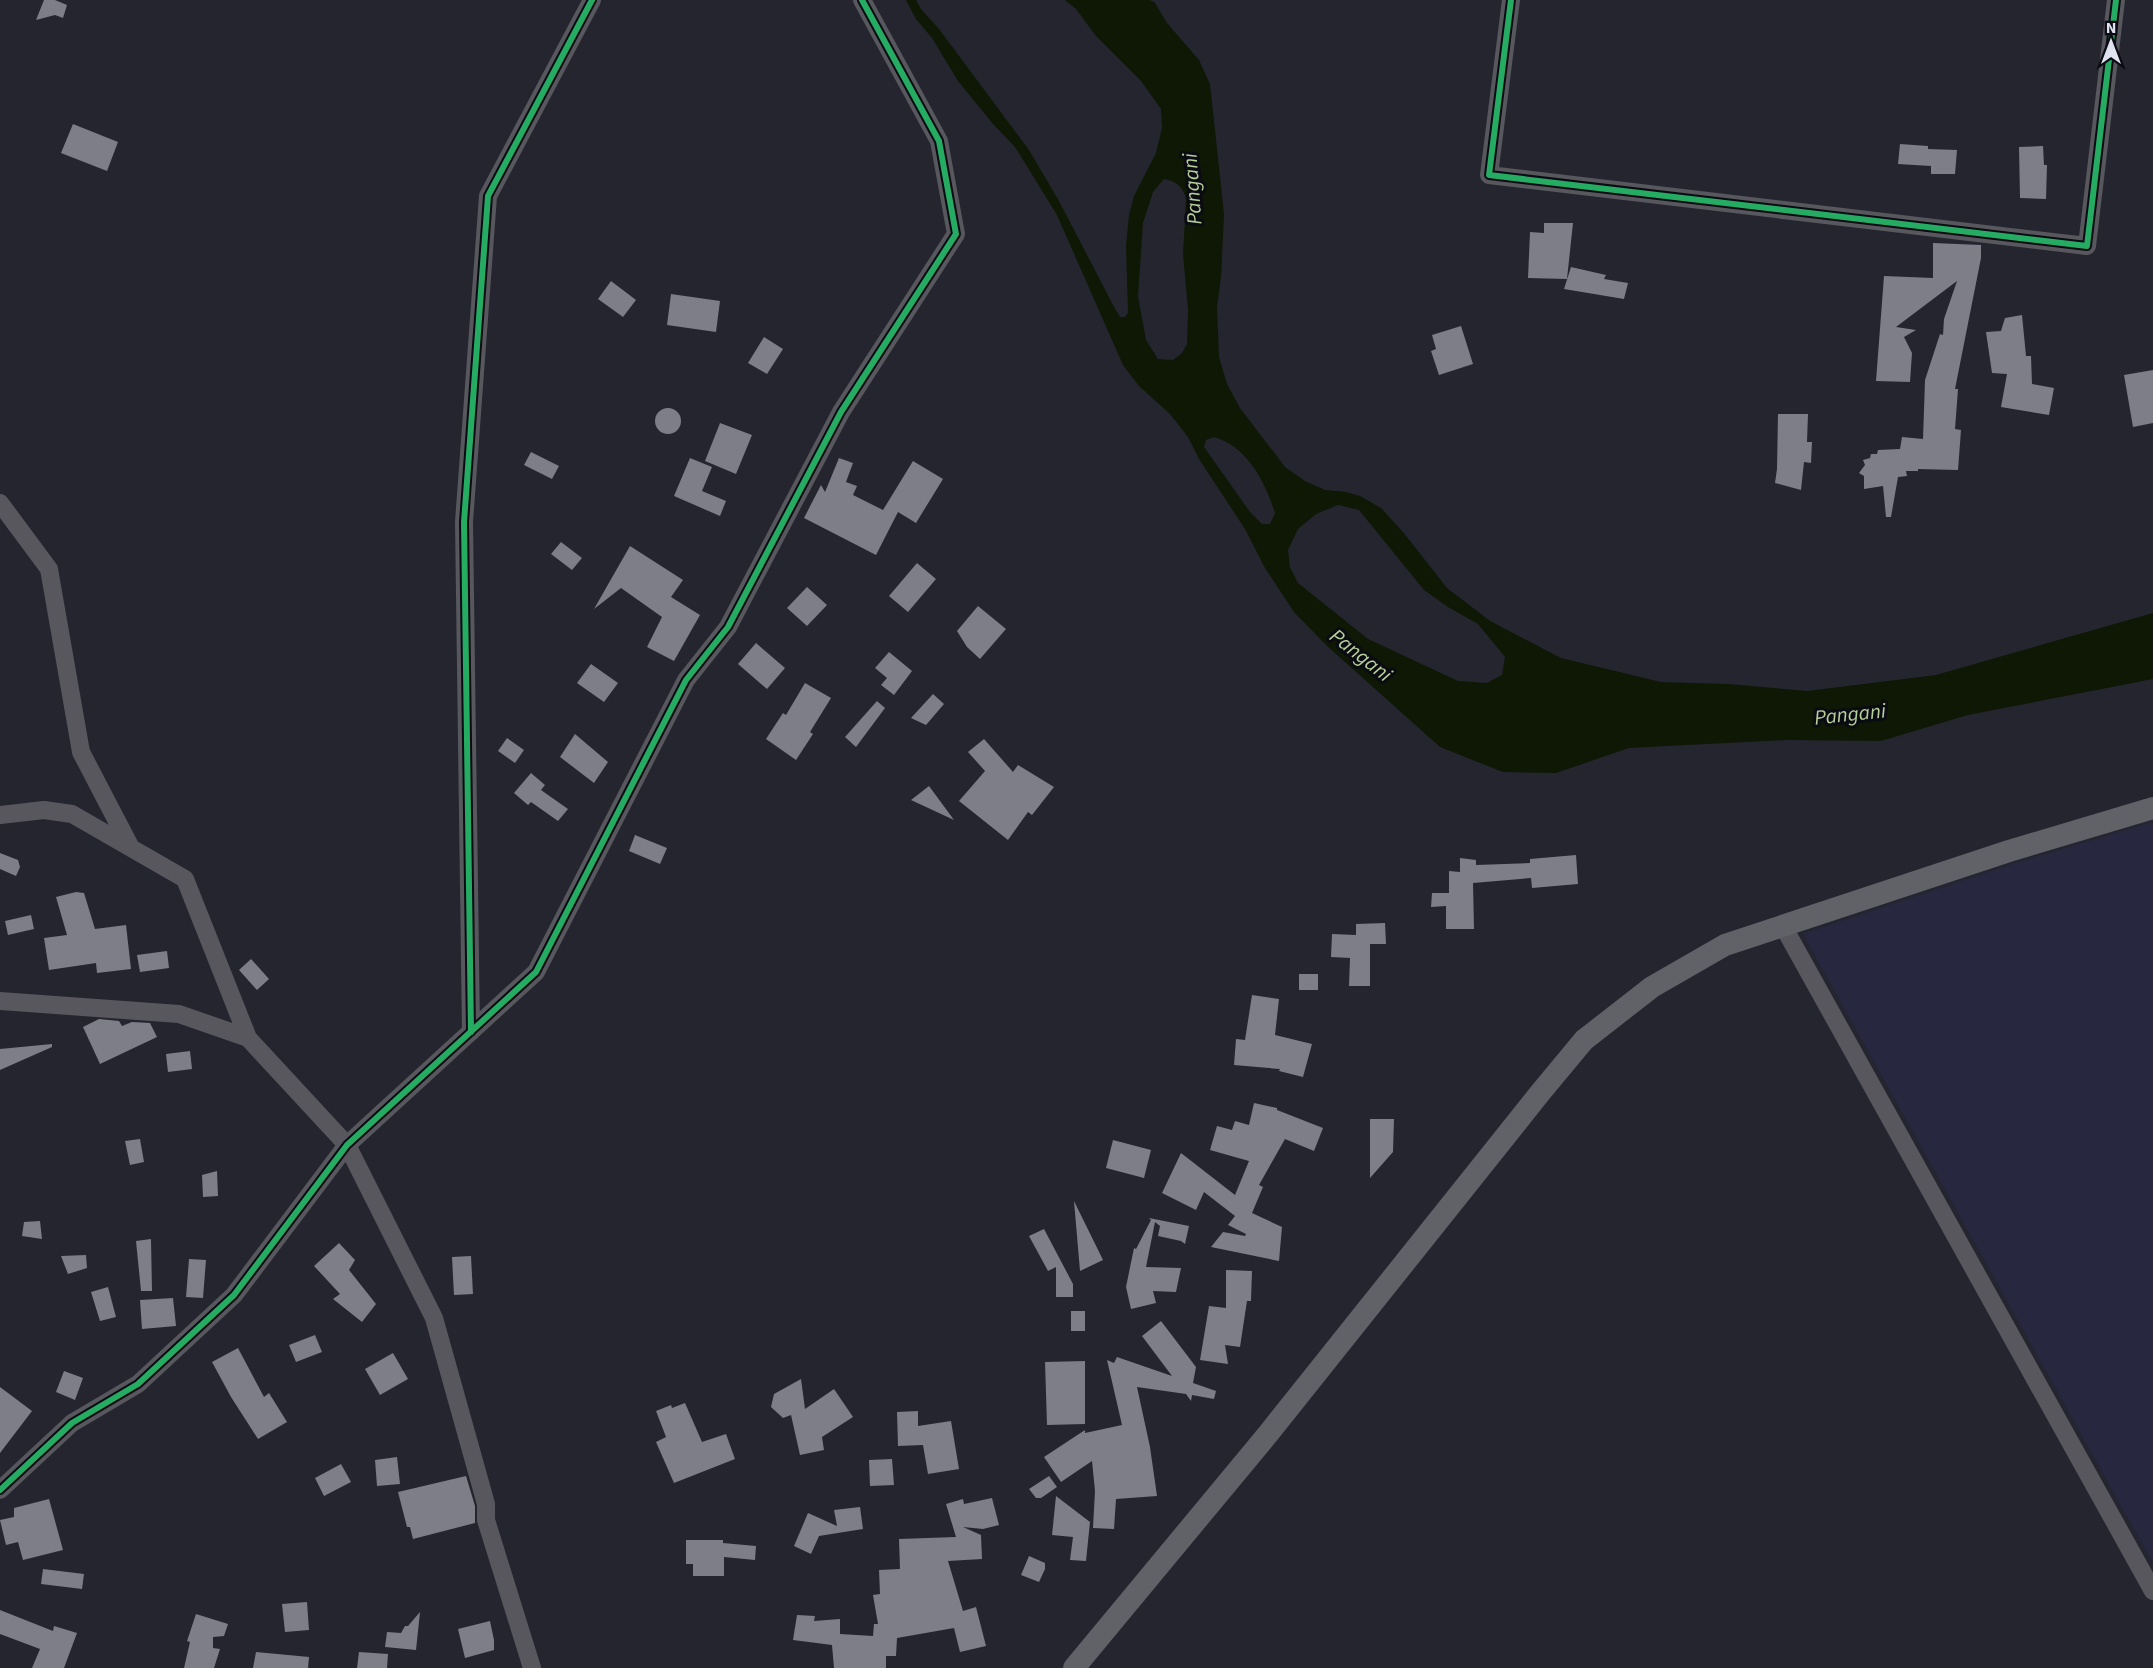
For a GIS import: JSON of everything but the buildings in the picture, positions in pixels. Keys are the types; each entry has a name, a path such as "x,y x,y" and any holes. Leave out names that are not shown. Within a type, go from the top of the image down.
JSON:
{"main road":[{"path":"1074,1668 1268,1434 1584,1040 1652,987 1725,945 2009,851 2153,808"}],"street":[{"path":"471,1032 464,522 488,196 592,0"},
{"path":"0,1490 72,1423 138,1384 234,1295 347,1145 536,972 686,680 728,627 840,412 956,234 939,141 862,0"},
{"path":"1511,0 1489,175 2087,246 2116,0"},
{"path":"0,503 49,568 81,752 131,848"},
{"path":"0,815 44,810 72,814 184,879 248,1038 347,1145 434,1318 486,1504 486,1520 532,1668"},
{"path":"1783,926 2153,1591"},
{"path":"0,1001 179,1014 248,1038"}],"shaded area":[{"path":"2153,822 2153,1563 1803,934 2013,864"}],"water":[{"name":"Pangani","path":"906,0 916,0 1029,150 1059,201 1113,305 1120,317 1125,317 1128,313 1126,246 1129,215 1134,196 1156,153 1162,128 1161,109 1141,81 1096,36 1076,9 1065,0 1150,0 1155,3 1167,23 1199,60 1210,84 1224,214 1217,307 1219,357 1227,384 1240,408 1285,467 1305,481 1325,490 1360,496 1381,508 1447,588 1490,621 1561,658 1661,682 1728,684 1807,691 1936,675 2153,613 2153,679 1968,715 1881,741 1786,740 1629,748 1556,773 1503,772 1440,747 1327,646 1294,612 1265,568 1245,529 1199,459 1188,437 1170,414 1139,386 1123,365 1057,215 1015,147 958,81 932,38 916,19","holes":["1164,179 1179,185 1186,200 1183,254 1188,310 1187,344 1182,353 1173,360 1158,359 1146,340 1138,296 1143,223 1153,192","1214,437 1226,442 1246,457 1254,467 1275,513 1270,524 1262,524 1250,512 1204,447 1206,440","1338,505 1359,510 1424,590 1478,624 1505,657 1502,675 1487,683 1458,681 1368,639 1298,583 1290,567 1288,550 1298,529 1316,514"]}],"cycle path":[{"path":"471,1032 464,522 488,196 592,0"},
{"path":"0,1490 72,1423 138,1384 234,1295 347,1145 536,972 686,680 728,627 841,412 956,234 939,141 862,0"},
{"path":"1511,0 1489,175 2087,246 2116,0"}]}
